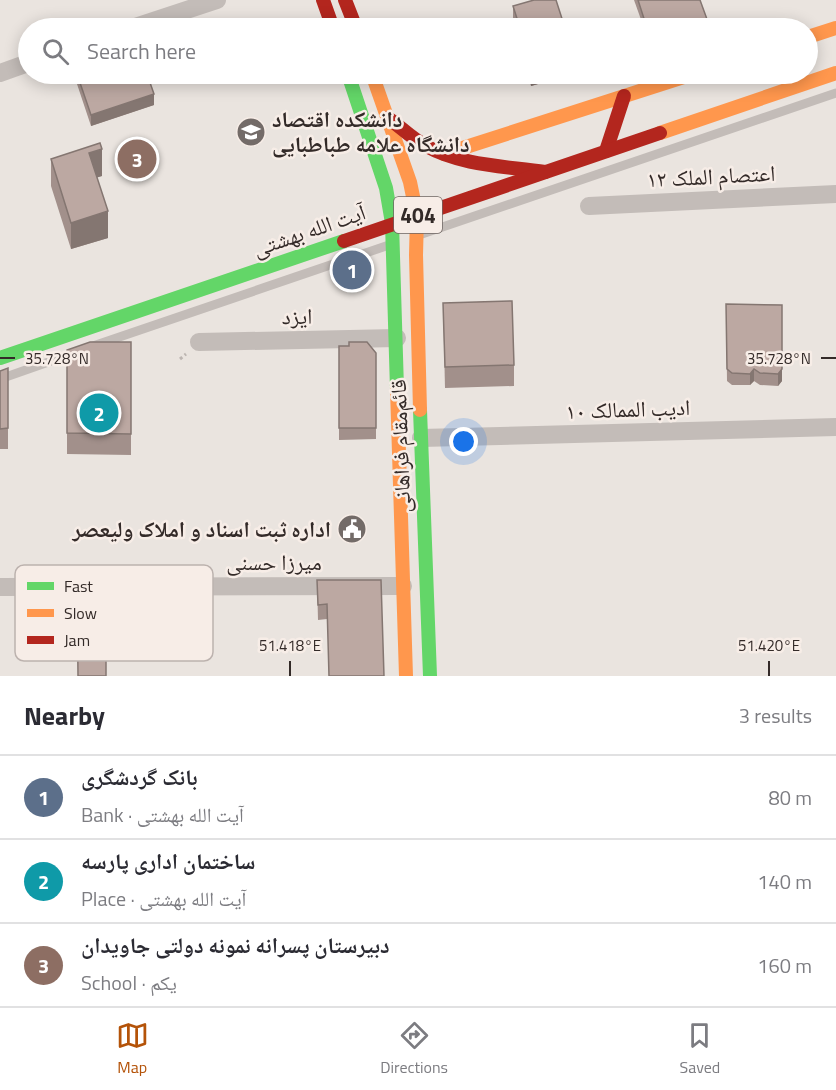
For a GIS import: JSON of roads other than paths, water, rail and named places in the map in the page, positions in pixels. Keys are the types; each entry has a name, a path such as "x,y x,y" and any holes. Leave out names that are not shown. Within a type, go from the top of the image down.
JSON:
{"main road":[{"path":"324,0 330,18"},
{"path":"345,0 352,18"},
{"path":"818,33 836,27"},
{"name":"قائم‌مقام فراهانی","path":"351,84 386,188 392,223 405,240 421,438 430,676"},
{"name":"قائم‌مقام فراهانی","path":"376,84 410,182 417,216 405,240 397,338 406,676"},
{"path":"444,154 662,84"},
{"name":"آیت الله بهشتی","path":"0,358 803,84"},
{"path":"606,151 624,96"},
{"path":"388,118 425,146 444,154 465,160 546,172"}],"street":[{"path":"158,18 198,3 217,0"},
{"path":"0,73 18,67"},
{"name":"اعتصام الملک ۱۲","path":"589,206 836,194"},
{"name":"ایزد","path":"199,342 397,338"},
{"name":"ادیب الممالک ۱۰","path":"421,438 836,427"},
{"name":"میرزا حسنی","path":"213,586 403,586"},
{"name":"میرزا حسنی","path":"0,587 15,587"}],"lane":[{"path":"0,379 836,93"}],"place":[{"name":"دانشکده اقتصاد دانشگاه علامه طباطبایی","path":"251,132"},
{"name":"دبيرستان پسرانه نمونه دولتی جاويدان","path":"137,159"},
{"name":"بانک گردشگری","path":"352,270"},
{"name":"ساختمان اداری پارسه","path":"99,413"},
{"name":"اداره ثبت اسناد و املاک ولیعصر","path":"352,529"}]}
